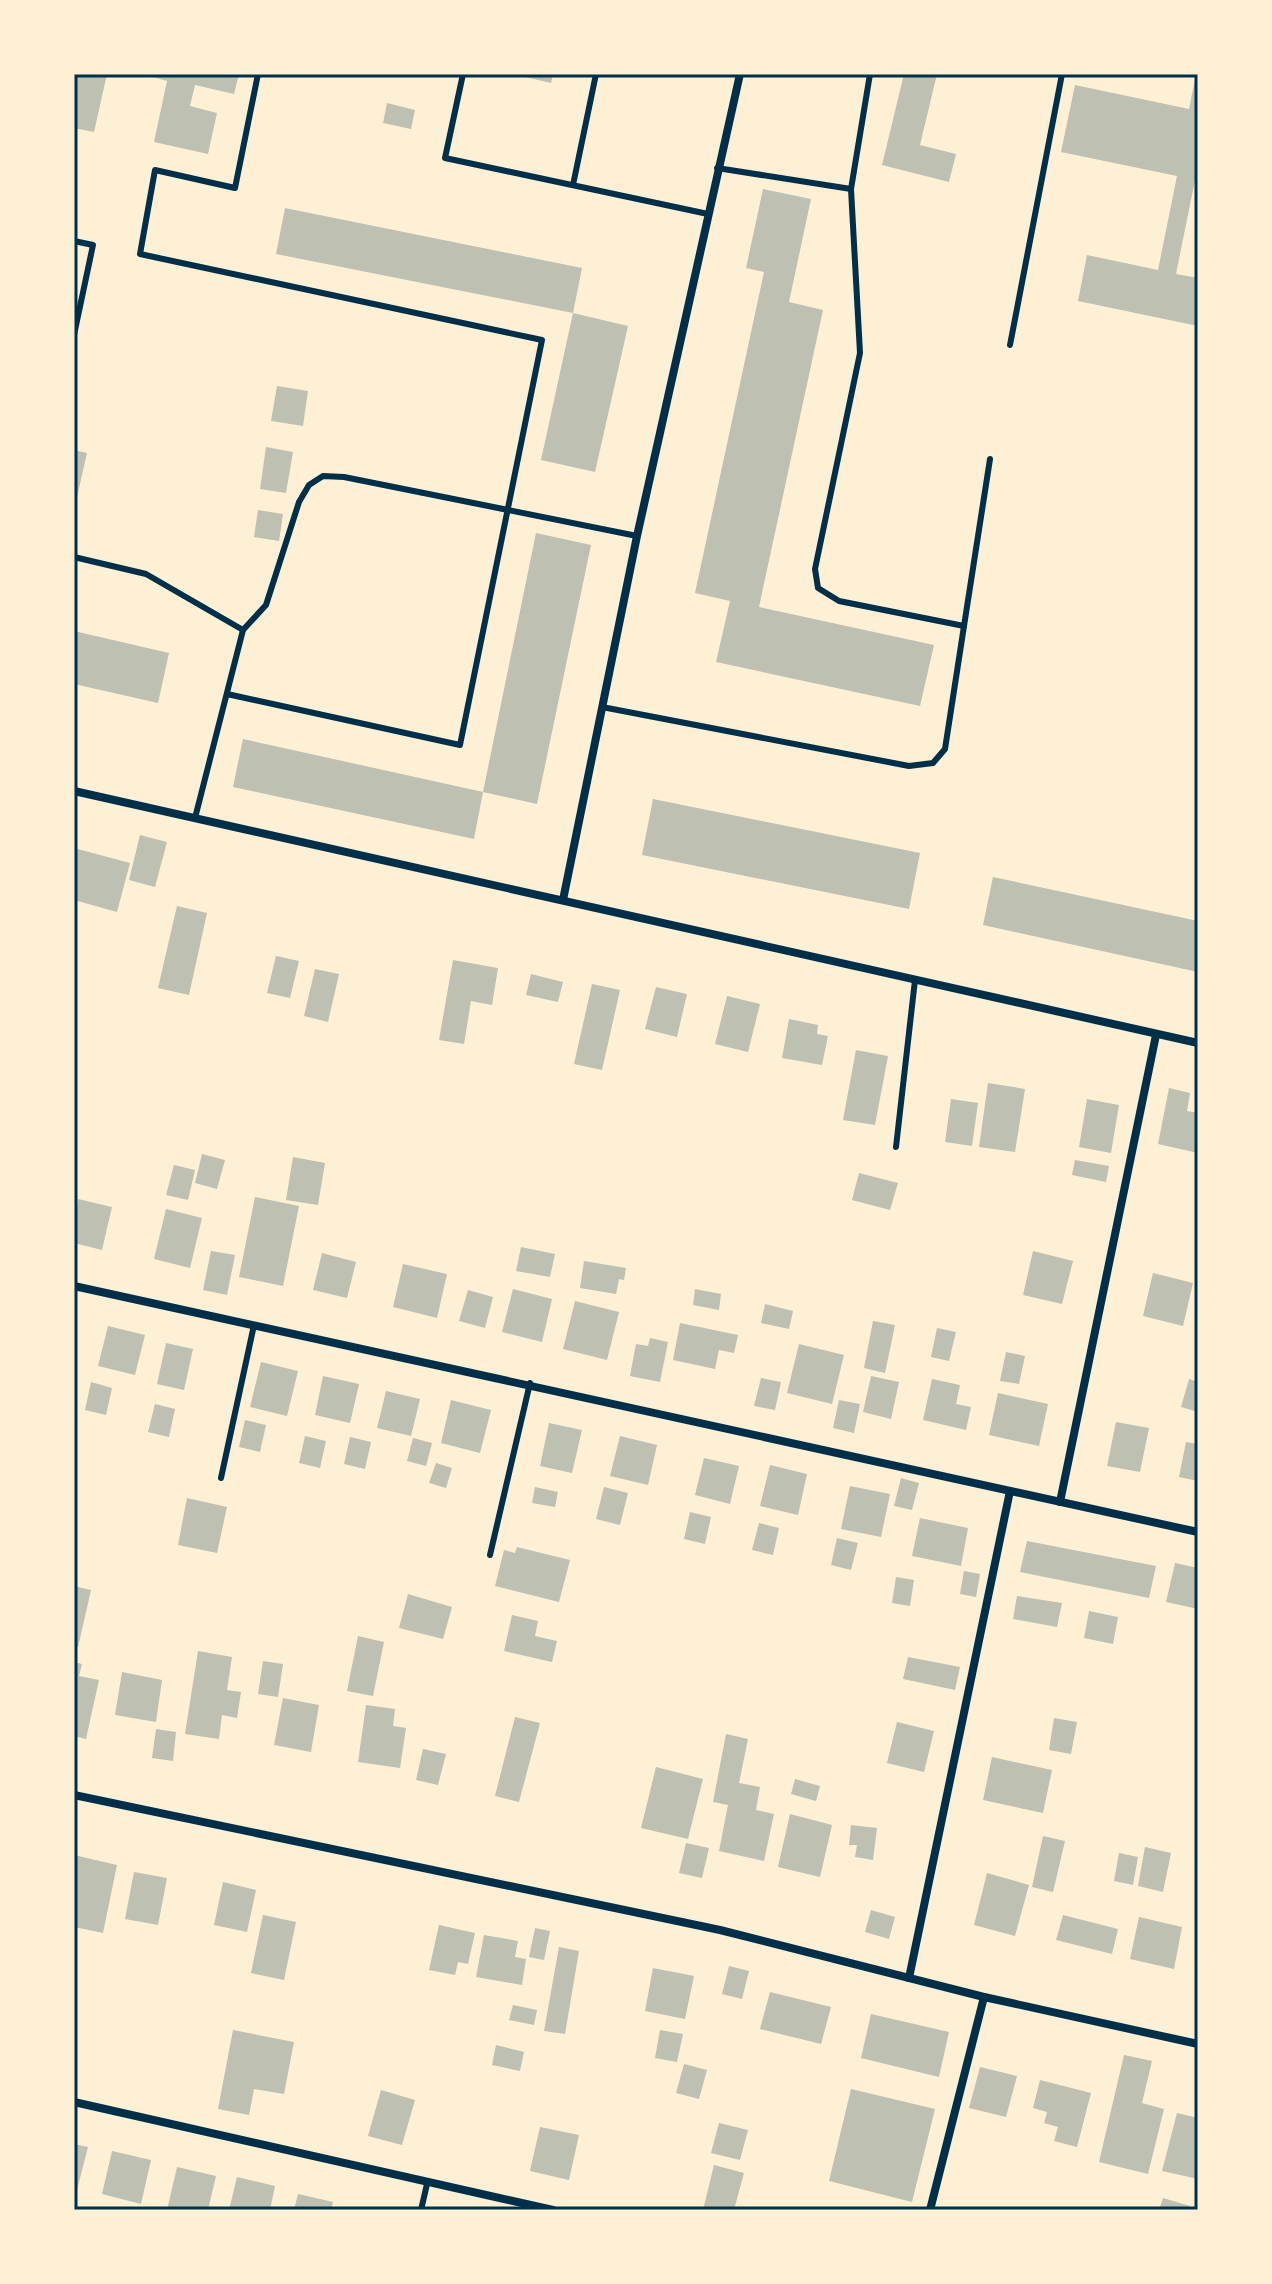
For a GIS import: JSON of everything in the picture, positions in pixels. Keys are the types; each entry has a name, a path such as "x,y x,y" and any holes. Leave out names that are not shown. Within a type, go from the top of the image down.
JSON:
{"street":[{"path":"563,900 637,536 740,74"},
{"path":"74,791 1198,1043"},
{"path":"1060,1502 1156,1035"},
{"path":"74,1286 530,1383 1198,1532"},
{"path":"909,1978 1010,1491"},
{"path":"74,1795 720,1930 984,1997 1198,2044"},
{"path":"930,2210 984,1997"},
{"path":"74,2102 553,2210"}],"lane":[{"path":"227,694 460,745 542,340 140,254 155,170 235,188 258,74"},
{"path":"463,74 445,158 708,214"},
{"path":"573,185 596,74"},
{"path":"870,74 851,189 860,353 820,533 815,569 818,588 839,601 964,626"},
{"path":"1010,345 1062,74"},
{"path":"717,168 851,189"},
{"path":"74,241 93,245 74,335"},
{"path":"602,707 909,766 933,763 945,749 990,459"},
{"path":"195,818 243,630 266,605 299,502 309,485 323,476 344,477 637,536"},
{"path":"74,557 146,574 243,630"},
{"path":"896,1147 915,980"},
{"path":"221,1478 254,1325"},
{"path":"490,1555 530,1383"},
{"path":"421,2210 427,2184"}],"building":[{"path":"75,74 107,74 94,132 74,128"},
{"path":"142,74 239,74 234,94 195,85 190,106 217,113 208,154 154,142 167,81"},
{"path":"512,74 553,74 551,83"},
{"path":"904,74 937,74 920,145 956,154 949,182 882,165"},
{"path":"1196,74 1198,165 1176,274 1198,278 1198,326 1078,301 1087,255 1158,270 1177,176 1061,152 1075,85 1189,109"},
{"path":"387,103 415,110 411,129 383,123"},
{"path":"763,189 811,199 789,302 823,310 759,607 934,645 920,706 716,662 730,601 695,593 764,272 746,268"},
{"path":"285,208 582,268 573,313 276,254"},
{"path":"573,313 628,326 595,472 541,460"},
{"path":"277,386 308,391 303,426 271,421"},
{"path":"266,447 293,452 286,493 260,489"},
{"path":"74,450 87,453 75,506 74,506"},
{"path":"258,510 283,514 279,541 254,537"},
{"path":"536,533 591,545 537,804 483,792"},
{"path":"74,631 169,653 158,703 74,684"},
{"path":"243,739 483,792 474,839 233,787"},
{"path":"653,799 920,853 909,909 642,855"},
{"path":"140,835 167,842 155,887 129,880"},
{"path":"74,848 130,863 117,912 74,900"},
{"path":"993,877 1198,921 1198,972 983,925"},
{"path":"177,906 207,913 189,995 158,988"},
{"path":"276,956 299,961 290,998 267,993"},
{"path":"453,960 498,968 492,1005 471,1001 464,1044 439,1040"},
{"path":"315,969 339,974 328,1022 304,1016"},
{"path":"531,974 563,982 558,1002 526,995"},
{"path":"592,984 620,990 602,1070 574,1064"},
{"path":"656,987 687,994 677,1037 645,1029"},
{"path":"727,996 760,1004 748,1052 715,1044"},
{"path":"789,1019 818,1025 817,1034 828,1036 822,1065 782,1058"},
{"path":"856,1050 888,1056 875,1125 843,1120"},
{"path":"988,1083 1025,1089 1015,1152 979,1147"},
{"path":"1169,1088 1190,1093 1187,1111 1198,1113 1198,1153 1158,1144"},
{"path":"951,1099 978,1103 972,1146 945,1142"},
{"path":"1087,1099 1119,1105 1111,1153 1079,1147"},
{"path":"202,1154 225,1160 217,1189 195,1183"},
{"path":"293,1157 325,1163 318,1205 286,1200"},
{"path":"1075,1160 1109,1166 1106,1182 1072,1175"},
{"path":"174,1165 195,1170 188,1200 166,1195"},
{"path":"859,1173 898,1183 890,1210 852,1200"},
{"path":"255,1197 299,1206 283,1286 239,1277"},
{"path":"78,1199 112,1207 102,1250 74,1243"},
{"path":"166,1209 202,1218 190,1268 154,1259"},
{"path":"521,1247 555,1254 550,1277 516,1271"},
{"path":"211,1251 235,1255 227,1295 203,1290"},
{"path":"1033,1251 1073,1261 1062,1304 1023,1295"},
{"path":"322,1253 356,1262 347,1298 313,1290"},
{"path":"584,1261 626,1268 624,1280 619,1279 616,1294 580,1288"},
{"path":"403,1264 447,1274 437,1318 393,1307"},
{"path":"1153,1273 1193,1283 1183,1326 1143,1316"},
{"path":"513,1289 552,1299 542,1342 502,1332"},
{"path":"695,1289 721,1294 719,1310 693,1305"},
{"path":"468,1290 493,1297 485,1328 459,1321"},
{"path":"575,1301 619,1312 607,1360 563,1349"},
{"path":"765,1304 793,1311 789,1329 761,1323"},
{"path":"873,1321 895,1325 885,1373 864,1368"},
{"path":"680,1323 738,1335 734,1353 719,1350 715,1369 673,1360"},
{"path":"108,1326 145,1335 135,1375 98,1366"},
{"path":"937,1328 956,1332 949,1361 931,1357"},
{"path":"650,1338 668,1342 660,1382 630,1376 636,1344 648,1346"},
{"path":"166,1343 193,1349 184,1390 157,1384"},
{"path":"799,1344 844,1355 832,1404 787,1393"},
{"path":"1006,1352 1025,1356 1019,1384 1000,1381"},
{"path":"261,1362 298,1371 287,1416 250,1407"},
{"path":"323,1376 359,1384 350,1423 315,1415"},
{"path":"871,1376 899,1382 891,1419 863,1412"},
{"path":"761,1378 781,1382 775,1410 754,1406"},
{"path":"932,1379 960,1385 956,1404 971,1407 966,1430 923,1420"},
{"path":"1189,1379 1198,1382 1198,1412 1181,1407"},
{"path":"91,1382 112,1388 106,1415 85,1410"},
{"path":"386,1391 420,1399 411,1436 377,1428"},
{"path":"998,1393 1048,1404 1039,1446 989,1435"},
{"path":"451,1400 491,1410 480,1453 441,1443"},
{"path":"839,1400 860,1404 854,1433 833,1428"},
{"path":"155,1404 175,1409 169,1437 148,1432"},
{"path":"245,1420 266,1425 260,1452 239,1447"},
{"path":"1116,1422 1149,1428 1140,1472 1107,1466"},
{"path":"549,1423 582,1430 572,1473 540,1466"},
{"path":"305,1436 326,1441 320,1468 299,1463"},
{"path":"620,1436 657,1445 648,1485 610,1476"},
{"path":"350,1437 371,1442 365,1469 344,1464"},
{"path":"413,1438 432,1443 426,1466 407,1461"},
{"path":"1186,1442 1198,1444 1198,1481 1179,1477"},
{"path":"704,1458 739,1466 730,1504 695,1495"},
{"path":"436,1463 452,1468 446,1488 429,1483"},
{"path":"770,1465 807,1474 798,1515 760,1506"},
{"path":"901,1478 919,1483 912,1510 894,1506"},
{"path":"850,1486 890,1494 881,1537 841,1529"},
{"path":"535,1487 558,1492 555,1507 532,1503"},
{"path":"604,1487 628,1493 620,1525 596,1519"},
{"path":"187,1498 227,1507 217,1553 178,1545"},
{"path":"690,1512 711,1517 705,1544 684,1539"},
{"path":"920,1518 968,1528 961,1566 912,1556"},
{"path":"759,1523 779,1528 773,1555 752,1550"},
{"path":"837,1538 858,1543 851,1570 831,1565"},
{"path":"1027,1541 1156,1566 1149,1598 1020,1572"},
{"path":"517,1547 570,1560 559,1602 495,1586 504,1550 515,1553"},
{"path":"1175,1563 1198,1568 1198,1609 1166,1602"},
{"path":"964,1571 980,1574 976,1597 960,1594"},
{"path":"896,1577 914,1580 910,1606 892,1603"},
{"path":"74,1586 91,1590 78,1647 74,1646"},
{"path":"408,1594 452,1607 443,1639 399,1628"},
{"path":"1017,1596 1062,1603 1057,1627 1013,1619"},
{"path":"1089,1611 1118,1617 1113,1644 1084,1638"},
{"path":"512,1615 538,1621 535,1636 557,1641 552,1662 504,1651"},
{"path":"358,1636 384,1642 373,1696 347,1691"},
{"path":"198,1651 232,1657 227,1690 241,1692 237,1718 222,1715 219,1739 185,1734"},
{"path":"908,1657 960,1667 955,1690 903,1679"},
{"path":"263,1661 283,1664 278,1697 258,1694"},
{"path":"74,1662 82,1664 79,1676 99,1680 86,1739 74,1736"},
{"path":"122,1672 162,1680 156,1722 115,1715"},
{"path":"283,1698 319,1705 311,1752 274,1745"},
{"path":"366,1705 395,1709 393,1726 406,1728 400,1768 358,1762"},
{"path":"515,1717 540,1723 519,1802 495,1796"},
{"path":"1054,1718 1077,1722 1071,1754 1049,1750"},
{"path":"897,1722 934,1731 924,1772 887,1763"},
{"path":"156,1729 176,1732 173,1761 152,1758"},
{"path":"726,1734 748,1739 739,1783 760,1787 756,1810 774,1814 764,1861 719,1851 728,1805 713,1802"},
{"path":"423,1749 446,1754 438,1785 416,1780"},
{"path":"992,1757 1052,1770 1043,1813 983,1800"},
{"path":"656,1767 703,1779 688,1839 641,1828"},
{"path":"795,1779 820,1786 816,1801 791,1794"},
{"path":"790,1814 832,1825 820,1877 778,1867"},
{"path":"851,1825 877,1828 873,1860 855,1857 857,1845 849,1845"},
{"path":"1043,1836 1065,1841 1053,1892 1032,1887"},
{"path":"686,1843 709,1848 702,1878 679,1873"},
{"path":"1145,1847 1171,1853 1163,1892 1138,1886"},
{"path":"1119,1853 1138,1857 1133,1885 1114,1881"},
{"path":"74,1855 117,1865 103,1933 74,1927"},
{"path":"134,1872 167,1878 158,1925 125,1919"},
{"path":"987,1873 1029,1885 1015,1936 974,1925"},
{"path":"223,1882 256,1890 247,1932 214,1925"},
{"path":"871,1910 895,1917 889,1939 865,1932"},
{"path":"263,1915 296,1922 284,1980 251,1973"},
{"path":"1063,1915 1118,1929 1112,1954 1056,1940"},
{"path":"1139,1917 1182,1927 1174,1969 1130,1959"},
{"path":"439,1925 475,1933 468,1964 458,1962 455,1975 429,1970"},
{"path":"535,1928 550,1931 544,1960 529,1957"},
{"path":"484,1935 518,1941 515,1957 526,1959 522,1985 476,1977"},
{"path":"559,1947 579,1951 565,2034 544,2031"},
{"path":"729,1966 749,1971 742,1999 722,1994"},
{"path":"653,1968 694,1976 685,2019 645,2011"},
{"path":"770,1992 831,2007 821,2044 760,2029"},
{"path":"513,2005 537,2010 534,2025 509,2020"},
{"path":"871,2014 949,2032 939,2077 861,2058"},
{"path":"233,2030 294,2042 284,2094 254,2089 249,2115 218,2109"},
{"path":"660,2030 683,2034 677,2062 655,2058"},
{"path":"496,2045 524,2052 520,2071 492,2065"},
{"path":"1124,2055 1152,2061 1142,2103 1164,2109 1148,2174 1099,2162"},
{"path":"684,2064 707,2070 699,2099 676,2093"},
{"path":"980,2067 1017,2076 1006,2117 969,2108"},
{"path":"1040,2080 1091,2093 1077,2147 1054,2141 1058,2127 1044,2123 1047,2112 1033,2108"},
{"path":"851,2089 935,2109 912,2202 829,2181"},
{"path":"381,2090 415,2100 402,2145 368,2136"},
{"path":"1177,2113 1198,2118 1198,2179 1162,2171"},
{"path":"719,2123 748,2130 740,2160 711,2153"},
{"path":"540,2127 579,2135 569,2180 530,2171"},
{"path":"74,2144 88,2147 77,2190 74,2190"},
{"path":"112,2151 151,2160 141,2204 102,2194"},
{"path":"714,2165 744,2173 734,2210 703,2210"},
{"path":"177,2167 216,2176 208,2210 167,2210"},
{"path":"237,2177 275,2186 270,2210 229,2210"},
{"path":"298,2194 333,2202 331,2210 294,2210"},
{"path":"1163,2198 1190,2206 1189,2210 1159,2210"}]}
